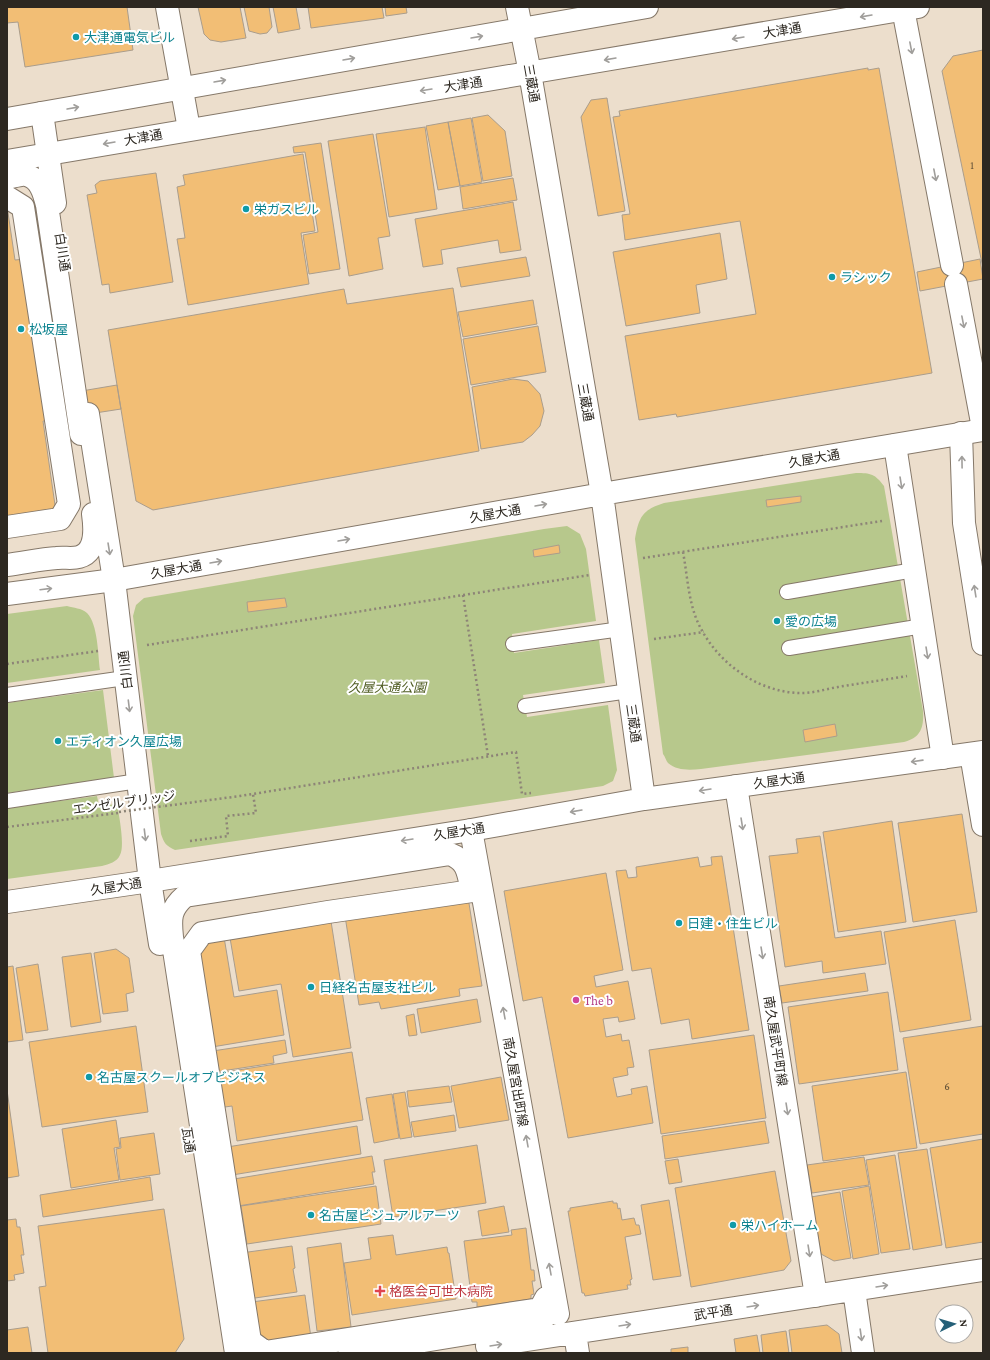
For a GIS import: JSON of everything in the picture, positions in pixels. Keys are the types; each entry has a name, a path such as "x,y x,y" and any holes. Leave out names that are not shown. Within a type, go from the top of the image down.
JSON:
{"street":[{"path":"167,7 189,129"},
{"name":"三蔵通","path":"517,7 530,73 602,494 644,799"},
{"path":"7,119 647,7"},
{"path":"911,8 954,274 983,429"},
{"name":"大津通","path":"7,161 911,8"},
{"name":"白川通","path":"42,113 84,391"},
{"path":"7,178 25,175 35,180 44,190 95,531 94,540 88,551 81,557 57,558 7,565"},
{"path":"7,197 23,207 69,504 60,519 7,526"},
{"name":"白川通","path":"88,414 114,580 150,881 157,927"},
{"name":"久屋大通","path":"7,594 114,580 983,429"},
{"path":"961,433 964,523 976,557 983,644"},
{"path":"895,445 943,758"},
{"path":"977,753 983,825"},
{"name":"久屋大通","path":"7,902 471,830 644,799 977,753"},
{"name":"南久屋武平町線","path":"736,786 816,1296"},
{"name":"南久屋宮出町線","path":"471,830 571,1340"},
{"path":"236,1353 172,937 171,915 175,906 185,896 450,854 458,857 467,868 472,891 328,912 202,933 189,951 250,1341 265,1352 314,1345 540,1309 546,1298 547,1315 544,1319 537,1322 350,1353"},
{"name":"瓦通","path":"157,927 221,1353"},
{"name":"武平通","path":"444,1353 571,1340 816,1296 983,1270"},
{"path":"854,1290 863,1353"}],"lane":[{"path":"787,592 914,570"},
{"path":"789,648 923,626"},
{"path":"513,644 620,629"},
{"path":"7,695 126,678"},
{"path":"525,706 629,691"},
{"path":"7,801 138,781"}],"path":[{"path":"643,558 884,520"},
{"path":"143,646 590,575"},
{"path":"462,595 488,756"},
{"path":"654,639 704,632"},
{"path":"7,664 98,652"},
{"name":"エンゼルブリッジ","path":"7,827 240,796 516,752 522,794"},
{"path":"190,842 228,836 226,816 256,812 253,794"}],"green space":[{"name":"愛の広場","path":"856,473 872,475 884,486 923,711 922,727 918,735 904,742 701,769 692,770 672,766 667,762 663,754 635,539 638,525 643,515 651,508 664,503"},
{"name":"久屋大通公園","path":"567,526 580,534 586,549 596,621 512,634 514,653 599,640 605,683 523,695 527,717 608,705 617,770 613,781 603,786 175,850 166,844 161,834 133,616 136,605 144,598"},
{"path":"67,606 82,610 91,618 98,648 100,670 7,683 7,614"},
{"name":"エディオン久屋広場","path":"103,690 114,778 7,793 7,703"},
{"path":"97,796 99,806 117,804 122,838 120,855 115,861 102,866 7,879 7,808"}],"building":[{"name":"大津通電気ビル","path":"7,7 127,7 133,50 25,67 18,22 7,23"},
{"path":"198,7 240,7 246,38 221,42 210,40 204,34"},
{"path":"244,7 269,7 272,27 267,33 260,34 249,31"},
{"path":"273,7 296,7 300,29 278,33"},
{"path":"308,7 382,7 384,18 311,28"},
{"path":"385,7 406,7 407,13 386,16"},
{"path":"983,50 983,268 942,71 953,56"},
{"name":"ラシック","path":"868,68 868,70 879,68 932,373 677,417 676,414 639,420 625,336 756,314 740,221 625,240 622,215 630,214 613,117 620,116 619,111"},
{"path":"607,98 625,211 598,216 581,117 591,100"},
{"path":"488,115 505,131 512,176 483,181 472,118"},
{"path":"471,118 482,182 460,186 448,122"},
{"path":"448,122 460,186 438,190 426,126"},
{"path":"425,127 437,209 389,217 376,134"},
{"path":"373,134 390,236 378,238 383,269 349,276 328,141"},
{"path":"321,143 340,269 309,274 303,235 318,232 305,152 294,153 293,147"},
{"name":"栄ガスビル","path":"303,154 315,231 301,233 309,284 188,305 177,239 185,238 177,187 185,185 183,175"},
{"path":"156,173 173,282 110,293 109,284 102,285 87,195 97,193 95,185 100,181"},
{"path":"513,178 517,200 463,209 460,187"},
{"path":"513,202 521,250 500,253 498,240 441,250 443,264 423,267 415,219"},
{"name":"松坂屋","path":"7,206 15,260 25,259 48,421 43,421 57,519 7,526"},
{"path":"720,233 727,279 696,285 700,313 626,326 613,252"},
{"path":"526,257 530,276 461,287 457,268"},
{"path":"980,259 983,279 920,291 917,272"},
{"path":"453,288 479,451 153,510 136,501 108,330 344,289 347,304"},
{"path":"533,300 537,324 463,337 458,312"},
{"path":"538,326 546,372 471,385 463,339"},
{"path":"513,379 528,381 540,394 544,411 540,426 523,442 481,449 472,387"},
{"path":"117,385 121,409 50,420 46,397"},
{"path":"801,496 801,502 767,507 766,500"},
{"path":"559,545 560,553 534,557 533,550"},
{"path":"285,598 287,607 248,612 247,602"},
{"path":"835,724 837,736 805,742 803,730"},
{"path":"962,814 977,912 913,922 898,823"},
{"path":"892,821 906,922 838,932 823,832"},
{"path":"820,836 835,938 881,931 886,964 823,973 822,961 785,967 769,856 798,853 796,839"},
{"name":"日建・住生ビル","path":"722,856 749,1030 692,1039 689,1019 661,1024 651,968 632,971 616,871 626,870 628,878 637,877 636,867 698,857 700,867 712,865 711,857"},
{"path":"606,873 623,970 594,976 596,987 628,981 635,1019 619,1022 618,1017 603,1019 606,1037 621,1034 622,1041 629,1040 634,1067 627,1068 628,1075 613,1078 617,1097 632,1094 631,1089 647,1086 653,1123 568,1138 542,997 523,1001 504,891"},
{"path":"468,897 482,986 459,989 460,996 381,1009 379,1002 359,1005 345,916"},
{"name":"日経名古屋支社ビル","path":"330,915 351,1048 293,1057 281,984 239,991 229,932"},
{"path":"955,920 971,1020 900,1032 884,932"},
{"path":"223,931 234,997 277,990 284,1035 206,1048 190,952"},
{"path":"116,949 129,958 134,992 126,994 128,1011 103,1014 94,953"},
{"path":"91,953 101,1022 71,1027 62,957"},
{"path":"38,964 48,1030 26,1033 16,968"},
{"path":"13,966 23,1040 7,1042 7,967"},
{"path":"865,973 868,991 782,1003 779,986"},
{"path":"888,992 898,1070 799,1084 788,1007"},
{"path":"477,999 481,1022 421,1033 417,1009"},
{"path":"414,1014 417,1035 409,1036 406,1016"},
{"name":"名古屋スクールオブビジネス","path":"136,1026 148,1112 42,1127 29,1042"},
{"path":"983,1026 983,1134 920,1144 903,1038"},
{"path":"754,1035 766,1118 661,1134 649,1050"},
{"path":"285,1040 287,1053 273,1056 274,1063 209,1073 206,1052"},
{"path":"352,1052 363,1120 237,1141 232,1106 218,1108 213,1074"},
{"path":"906,1072 917,1148 823,1161 812,1086"},
{"path":"501,1077 509,1120 459,1128 451,1086"},
{"path":"449,1086 452,1102 409,1107 407,1091"},
{"path":"7,1090 19,1176 7,1178"},
{"path":"405,1092 412,1137 400,1139 393,1094"},
{"path":"392,1094 399,1138 374,1143 366,1098"},
{"path":"454,1115 456,1131 414,1137 411,1122"},
{"path":"116,1120 120,1147 114,1148 119,1180 71,1188 62,1129"},
{"path":"765,1121 769,1143 665,1159 662,1136"},
{"path":"357,1126 361,1154 226,1176 221,1148"},
{"path":"154,1133 160,1174 120,1180 116,1149 121,1148 120,1138"},
{"path":"983,1139 983,1242 946,1248 930,1148"},
{"path":"477,1145 486,1203 393,1217 384,1160"},
{"path":"927,1149 942,1245 913,1250 898,1153"},
{"path":"895,1155 910,1249 881,1253 866,1160"},
{"path":"372,1156 375,1172 372,1172 374,1184 238,1206 234,1179"},
{"path":"864,1157 869,1185 812,1193 807,1165"},
{"path":"678,1159 682,1182 669,1184 665,1161"},
{"name":"栄ハイホーム","path":"775,1171 791,1261 784,1270 691,1287 675,1188"},
{"path":"150,1177 153,1200 43,1217 40,1195"},
{"name":"名古屋ビジュアルアーツ","path":"376,1186 381,1224 247,1244 241,1206"},
{"path":"869,1186 879,1254 853,1259 842,1191"},
{"path":"840,1192 851,1258 834,1261 821,1254 811,1197"},
{"path":"669,1200 681,1276 653,1280 641,1205"},
{"path":"613,1201 613,1203 617,1203 618,1209 620,1208 622,1220 634,1218 636,1225 639,1225 641,1234 625,1237 632,1279 630,1280 631,1285 627,1285 628,1289 585,1296 584,1293 582,1293 568,1211 570,1211 570,1208"},
{"path":"504,1206 509,1232 482,1236 478,1211"},
{"path":"164,1209 184,1339 175,1353 48,1353 39,1287 46,1286 38,1226"},
{"path":"16,1219 17,1227 20,1227 24,1255 21,1255 24,1273 14,1275 15,1280 7,1281 7,1220"},
{"path":"526,1228 531,1270 534,1270 535,1281 532,1281 534,1294 531,1295 531,1299 477,1307 477,1302 472,1302 464,1241 512,1235 511,1230"},
{"path":"393,1235 396,1255 447,1247 456,1299 352,1315 344,1263 371,1259 368,1238"},
{"path":"341,1243 351,1327 317,1331 307,1248"},
{"path":"292,1246 295,1268 293,1269 297,1292 248,1299 241,1253"},
{"path":"305,1295 312,1345 250,1340 244,1303"},
{"path":"827,1325 839,1334 842,1353 792,1353 789,1330"},
{"path":"28,1327 32,1353 7,1353 7,1330"},
{"path":"786,1331 789,1353 763,1353 761,1335"},
{"path":"757,1335 760,1353 736,1353 734,1339"},
{"path":"688,1347 688,1353 671,1353 671,1349"}],"place":[{"name":"大津通電気ビル","path":"76,37"},
{"name":"栄ガスビル","path":"246,209"},
{"name":"ラシック","path":"832,277"},
{"name":"松坂屋","path":"21,329"},
{"name":"愛の広場","path":"777,621"},
{"name":"エディオン久屋広場","path":"58,741"},
{"name":"日建・住生ビル","path":"679,923"},
{"name":"日経名古屋支社ビル","path":"311,987"},
{"name":"The b","path":"576,1000"},
{"name":"名古屋スクールオブビジネス","path":"89,1077"},
{"name":"名古屋ビジュアルアーツ","path":"311,1215"},
{"name":"栄ハイホーム","path":"733,1225"},
{"name":"格医会可世木病院","path":"380,1291"}]}
